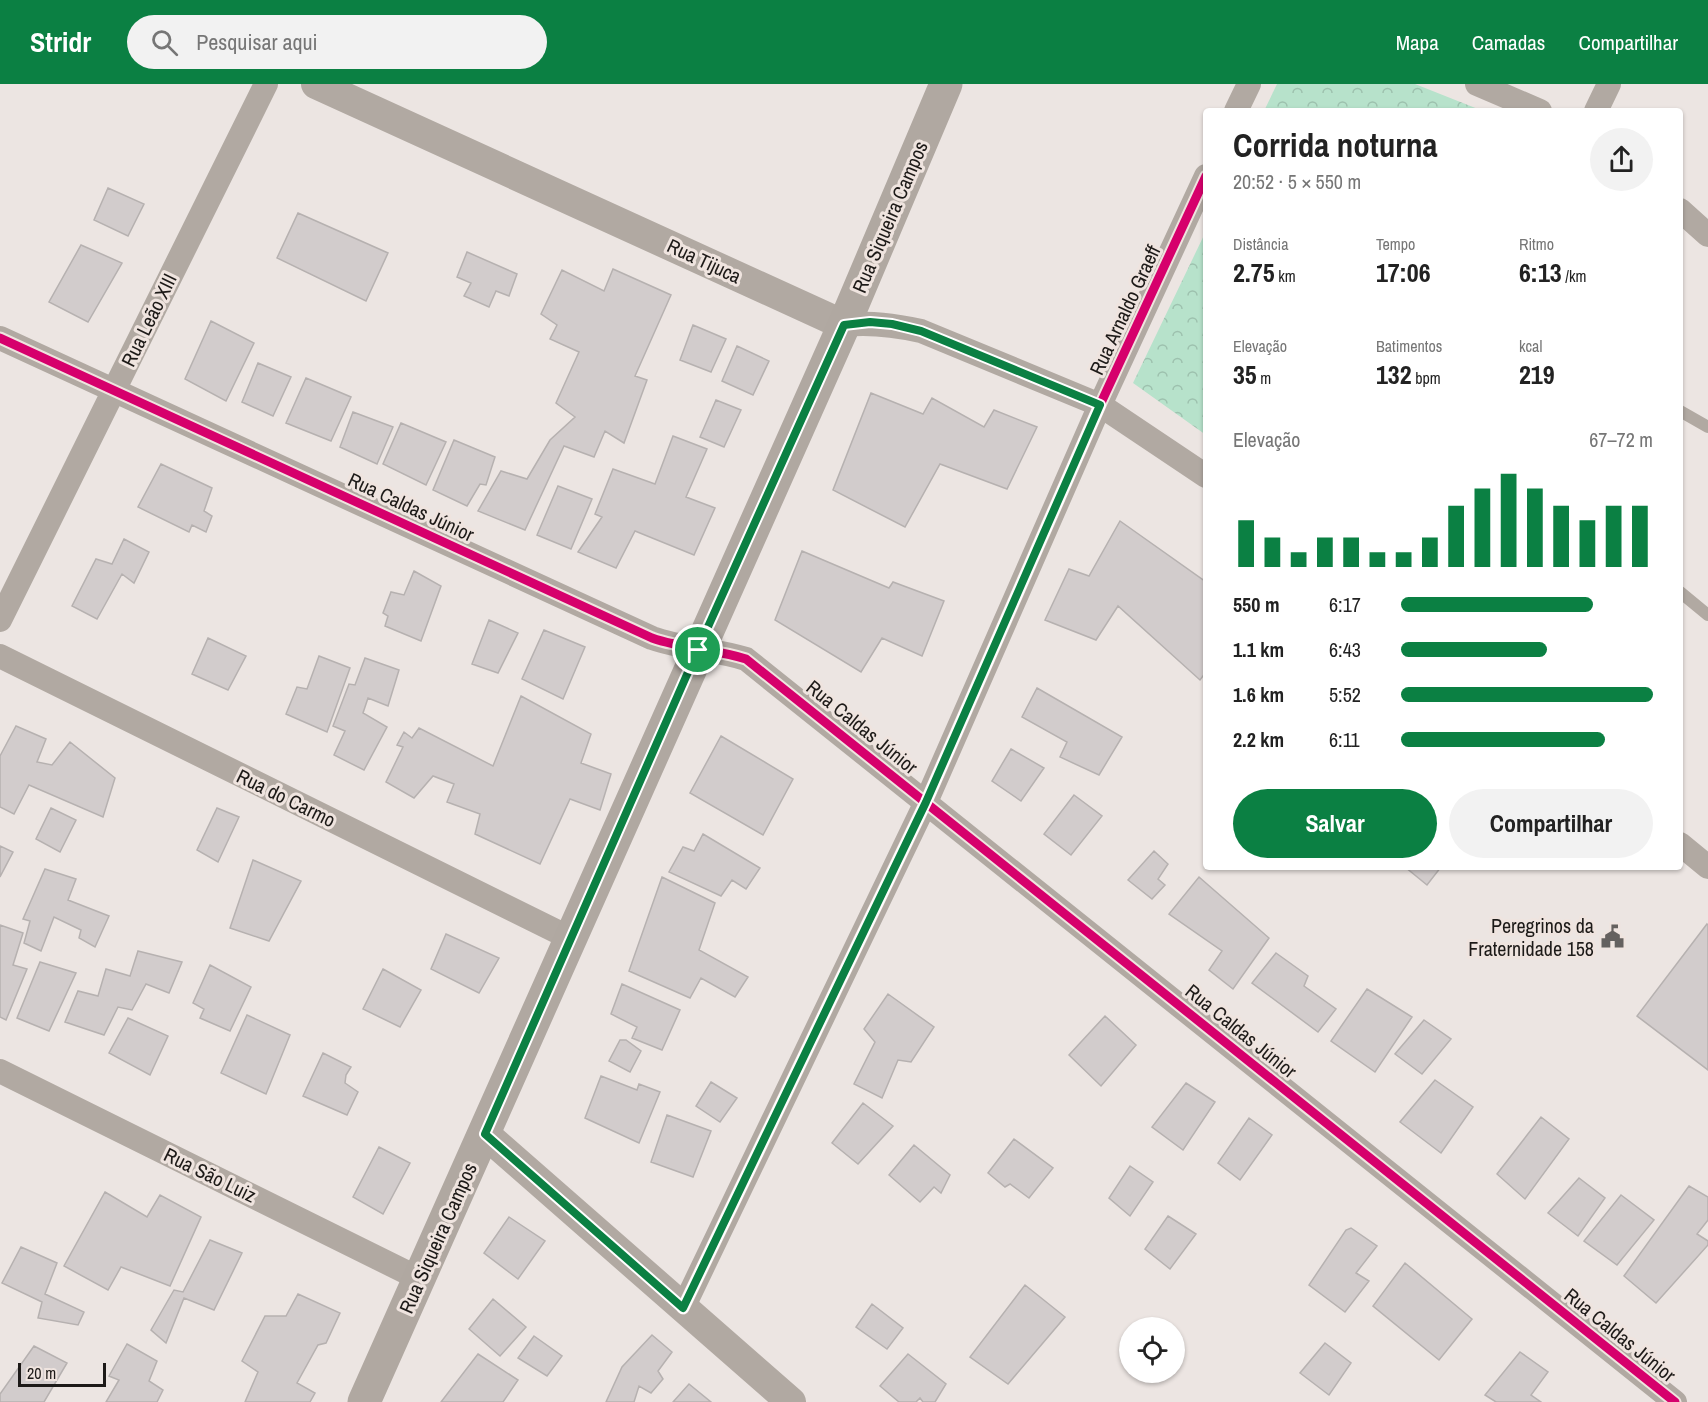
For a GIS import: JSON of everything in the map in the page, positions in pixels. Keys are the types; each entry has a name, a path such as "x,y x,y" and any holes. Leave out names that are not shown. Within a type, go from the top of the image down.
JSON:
{"main road":[{"name":"Rua Siqueira Campos","path":"364,1402 844,325 946,84"}],"street":[{"name":"Rua Leão XIII","path":"0,620 266,84"},
{"name":"Rua Tijuca","path":"316,84 844,325 870,322 892,324 921,331 1100,405 1203,474"},
{"path":"1237,108 1249,84"},
{"path":"1477,84 1533,108"},
{"path":"1597,108 1609,84"},
{"name":"Rua Arnaldo Graeff","path":"683,1308 926,802 1100,405 1203,182"},
{"path":"1683,213 1708,235"},
{"name":"Rua Caldas Júnior","path":"0,338 652,638 674,645 728,653 747,659 1675,1402"},
{"name":"Rua do Carmo","path":"0,656 572,939"},
{"path":"1683,846 1708,867"},
{"name":"Rua São Luiz","path":"0,1071 420,1279"},
{"path":"485,1134 791,1402"}],"lane":[{"path":"1683,413 1708,427"},
{"path":"1683,594 1708,615"}],"green space":[{"path":"1277,84 1415,84 1475,108 1265,108"},
{"path":"1203,237 1203,433 1133,383"}],"building":[{"path":"108,188 144,204 128,236 94,220"},
{"path":"298,213 388,253 366,301 277,258"},
{"path":"81,245 122,263 88,322 49,302"},
{"path":"467,252 517,274 509,296 496,291 489,307 464,296 471,283 457,277"},
{"path":"613,269 671,295 635,376 647,380 624,443 605,431 594,457 564,446 525,530 478,511 501,471 527,479 550,440 575,417 556,403 579,352 550,339 557,325 541,314 562,270 604,291"},
{"path":"211,321 254,343 226,401 185,379"},
{"path":"693,325 726,339 711,372 680,360"},
{"path":"737,346 769,361 753,395 722,381"},
{"path":"258,363 291,377 273,416 242,402"},
{"path":"306,378 351,397 331,441 286,423"},
{"path":"871,393 923,414 932,398 984,427 994,410 1037,427 1007,489 940,464 905,527 833,490"},
{"path":"716,400 741,410 724,447 700,437"},
{"path":"353,412 393,427 377,464 340,447"},
{"path":"401,423 446,442 426,485 383,464"},
{"path":"673,436 707,449 686,497 715,508 694,555 635,531 616,568 578,552 602,517 595,514 613,469 655,484"},
{"path":"454,440 495,457 486,485 480,484 467,506 433,490"},
{"path":"161,464 212,488 204,511 212,516 206,532 192,525 189,532 138,507"},
{"path":"558,486 592,499 571,549 537,535"},
{"path":"1120,521 1203,580 1203,676 1200,680 1118,606 1096,640 1045,620 1069,569 1089,576"},
{"path":"124,539 149,552 134,583 122,574 97,619 72,606 96,559 112,564"},
{"path":"802,551 889,588 893,582 944,601 922,656 882,638 861,672 775,620"},
{"path":"414,571 441,586 421,641 385,626 388,616 383,613 391,592 404,595"},
{"path":"489,620 518,633 498,673 472,664"},
{"path":"544,630 585,647 563,699 522,679"},
{"path":"208,638 246,656 228,690 192,674"},
{"path":"319,656 350,668 327,732 286,714 297,687 307,689"},
{"path":"365,658 399,670 388,706 368,698 363,713 387,727 364,770 334,755 345,731 333,726 349,684 355,685"},
{"path":"1037,688 1122,737 1099,775 1060,757 1067,742 1022,717"},
{"path":"521,696 591,734 581,763 611,774 600,810 570,799 540,864 475,834 480,814 447,802 454,784 433,776 414,798 386,782 403,747 397,745 404,732 412,738 419,728 493,766"},
{"path":"16,726 46,739 37,762 52,765 70,742 115,778 103,817 29,785 14,814 0,807 0,756"},
{"path":"721,736 793,779 763,835 690,793"},
{"path":"1011,749 1044,768 1021,801 992,781"},
{"path":"1074,795 1102,816 1071,855 1044,834"},
{"path":"51,808 76,820 60,852 36,839"},
{"path":"217,808 239,817 218,862 197,850"},
{"path":"703,834 760,868 746,889 732,880 721,896 669,872 683,847 694,851"},
{"path":"0,846 13,852 0,877"},
{"path":"1154,851 1168,864 1158,879 1165,885 1152,899 1128,880"},
{"path":"253,860 301,881 269,941 230,928"},
{"path":"45,869 76,879 68,900 109,916 95,947 79,938 81,930 54,917 41,951 24,943 30,921 23,919"},
{"path":"1409,870 1439,870 1427,885"},
{"path":"662,877 715,903 699,950 748,977 735,997 701,978 690,998 629,971"},
{"path":"1199,877 1269,938 1233,989 1209,970 1222,951 1169,914"},
{"path":"0,925 23,933 13,965 27,969 6,1020 0,1017"},
{"path":"1708,925 1708,1070 1637,1016"},
{"path":"446,934 499,958 479,993 431,969"},
{"path":"138,951 182,962 169,993 146,984 132,1010 118,1007 104,1035 65,1022 78,991 98,996 106,969 130,976"},
{"path":"1276,953 1308,976 1304,986 1336,1009 1318,1032 1252,983"},
{"path":"40,962 76,973 49,1031 17,1018"},
{"path":"210,965 251,987 230,1031 200,1018 204,1009 193,1003"},
{"path":"383,969 421,990 400,1027 363,1009"},
{"path":"622,984 680,1010 662,1050 632,1038 637,1027 611,1014"},
{"path":"1367,989 1412,1017 1375,1072 1331,1041"},
{"path":"888,994 934,1027 911,1062 898,1060 882,1098 854,1084 875,1042 864,1029"},
{"path":"247,1015 290,1035 266,1094 221,1073"},
{"path":"1105,1016 1136,1045 1101,1086 1069,1055"},
{"path":"128,1018 168,1036 150,1075 109,1053"},
{"path":"1424,1020 1451,1039 1422,1074 1395,1054"},
{"path":"620,1040 626,1040 641,1051 630,1072 609,1061"},
{"path":"323,1053 351,1067 346,1075 345,1083 358,1092 347,1115 303,1096"},
{"path":"601,1076 637,1090 639,1084 660,1092 639,1143 585,1118"},
{"path":"1435,1080 1473,1107 1441,1153 1400,1122"},
{"path":"711,1082 737,1098 720,1122 696,1106"},
{"path":"1186,1083 1215,1102 1183,1150 1152,1127"},
{"path":"863,1103 893,1126 858,1164 832,1143"},
{"path":"667,1115 711,1131 693,1177 651,1162"},
{"path":"1541,1117 1569,1139 1525,1199 1497,1174"},
{"path":"1249,1118 1272,1135 1240,1180 1218,1163"},
{"path":"1014,1139 1053,1168 1029,1198 1010,1184 1005,1187 988,1173"},
{"path":"914,1145 950,1175 941,1193 934,1187 920,1202 889,1175"},
{"path":"379,1147 410,1163 383,1214 353,1197"},
{"path":"1130,1166 1153,1182 1130,1216 1109,1198"},
{"path":"1579,1178 1605,1198 1578,1236 1548,1213"},
{"path":"1689,1186 1708,1197 1708,1220 1697,1234 1708,1241 1708,1245 1656,1303 1624,1276"},
{"path":"105,1192 147,1217 160,1195 201,1217 170,1286 121,1267 108,1290 64,1266"},
{"path":"1621,1195 1654,1220 1617,1265 1584,1241"},
{"path":"1168,1216 1196,1234 1170,1269 1145,1249"},
{"path":"509,1217 545,1241 518,1279 484,1253"},
{"path":"1351,1228 1377,1246 1356,1273 1369,1281 1345,1312 1309,1285 1346,1230"},
{"path":"210,1240 242,1253 214,1310 184,1298 166,1343 151,1330 174,1290 183,1292"},
{"path":"21,1247 57,1263 45,1294 84,1312 78,1325 38,1318 42,1302 2,1283"},
{"path":"1405,1263 1472,1319 1439,1360 1373,1306"},
{"path":"1025,1285 1065,1317 1008,1384 970,1357"},
{"path":"298,1294 340,1313 326,1343 318,1345 297,1383 315,1393 310,1402 245,1402 258,1372 242,1361 265,1316 286,1316"},
{"path":"493,1299 526,1327 500,1356 469,1329"},
{"path":"872,1304 903,1328 887,1349 856,1327"},
{"path":"652,1335 672,1352 658,1371 663,1379 651,1393 639,1386 634,1402 606,1402 622,1367"},
{"path":"534,1336 562,1356 547,1376 518,1358"},
{"path":"1325,1343 1351,1363 1329,1395 1300,1373"},
{"path":"127,1344 157,1361 149,1381 163,1390 157,1402 106,1402 119,1380 109,1376"},
{"path":"34,1346 67,1363 44,1402 0,1402 0,1394"},
{"path":"1520,1352 1548,1372 1531,1395 1541,1402 1496,1402 1485,1395"},
{"path":"478,1354 518,1380 503,1402 441,1402"},
{"path":"908,1354 946,1384 935,1402 923,1402 920,1398 916,1402 899,1402 880,1386"},
{"path":"689,1384 711,1402 673,1402"}],"cycle path":[{"path":"683,1308 926,802 1100,405 1203,182"},
{"path":"0,338 652,638 675,645 746,659 1675,1402"}],"place":[{"name":"Peregrinos da Fraternidade 158","path":"1612,937"}],"route":[{"path":"870,322 892,324 921,331 1100,405 926,802 683,1308 485,1134 698,650 844,325 870,322"}]}
